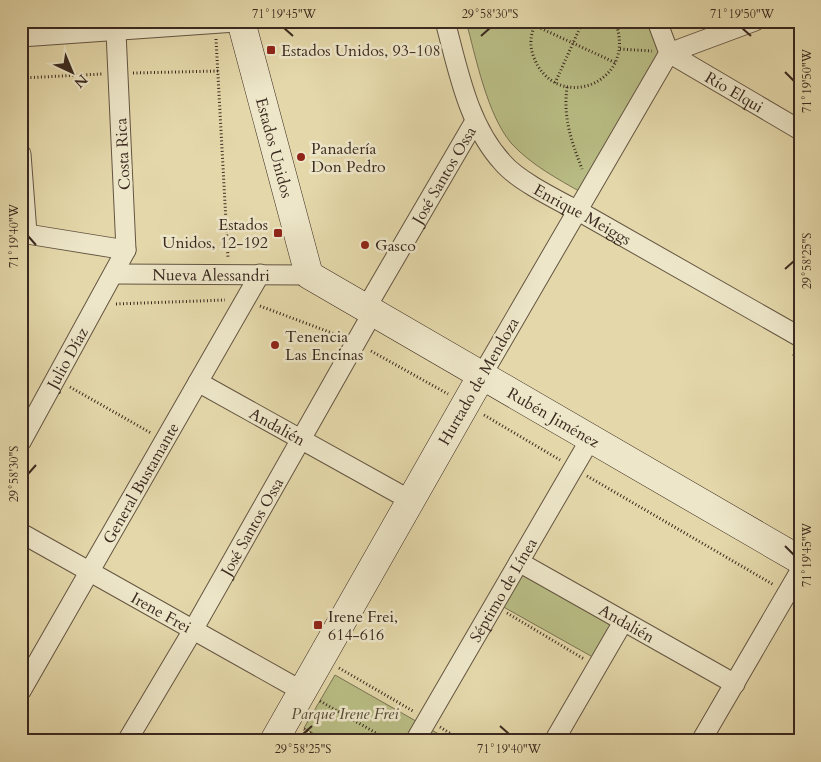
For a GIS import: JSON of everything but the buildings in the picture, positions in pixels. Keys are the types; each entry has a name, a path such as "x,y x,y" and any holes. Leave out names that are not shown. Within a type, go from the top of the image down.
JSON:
{"main road":[{"name":"Estados Unidos","path":"237,23 309,275"},
{"name":"Rubén Jiménez","path":"309,275 800,560"},
{"name":"Hurtado de Mendoza","path":"274,741 482,375"}],"street":[{"name":"Enrique Meiggs","path":"445,21 462,83 475,120 504,164 518,175 577,211 800,337"},
{"path":"657,21 669,53 755,21"},
{"path":"21,37 115,27 237,23"},
{"name":"Costa Rica","path":"115,27 126,250 115,274"},
{"name":"Río Elqui","path":"669,53 800,130"},
{"name":"Hurtado de Mendoza","path":"482,375 669,53"},
{"name":"José Santos Ossa","path":"127,741 302,440 370,310 475,120"},
{"path":"21,154 24,233 126,250"},
{"name":"Nueva Alessandri","path":"115,274 309,275"},
{"name":"Julio Díaz","path":"24,431 56,379 115,274"},
{"name":"General Bustamante","path":"21,691 260,274"},
{"name":"Andalién","path":"198,382 410,500"},
{"name":"Séptimo de Línea","path":"415,741 591,438"},
{"name":"Irene Frei","path":"21,533 302,691"},
{"name":"Andalién","path":"519,562 735,684"},
{"path":"702,741 800,571"},
{"path":"554,741 623,622"}],"path":[{"path":"525,21 616,62"},
{"path":"537,21 531,38 534,58 544,75 555,83 567,87 582,88 596,83 608,74 616,62 620,48 620,34 615,21"},
{"path":"555,83 583,21"},
{"path":"228,258 220,71 237,23"},
{"path":"620,48 669,53"},
{"path":"567,87 564,107 568,132 589,191"},
{"path":"56,379 164,441"},
{"path":"494,605 597,667"},
{"path":"321,658 462,741"},
{"path":"302,691 390,741"}],"green space":[{"path":"21,21 102,21 103,26 21,30"},
{"path":"466,21 649,21 665,53 584,194 545,171 511,143 495,117 483,85"},
{"path":"524,562 621,620 598,660 500,605"},
{"name":"Parque Irene Frei","path":"335,675 451,741 327,741 304,728"}],"place":[{"name":"Estados Unidos, 93-108","path":"271,50"},
{"name":"Panadería Don Pedro","path":"301,157"},
{"name":"Estados Unidos, 12-192","path":"278,233"},
{"name":"Gasco","path":"365,245"},
{"name":"Tenencia Las Encinas","path":"275,345"},
{"name":"Irene Frei, 614-616","path":"318,625"}]}
